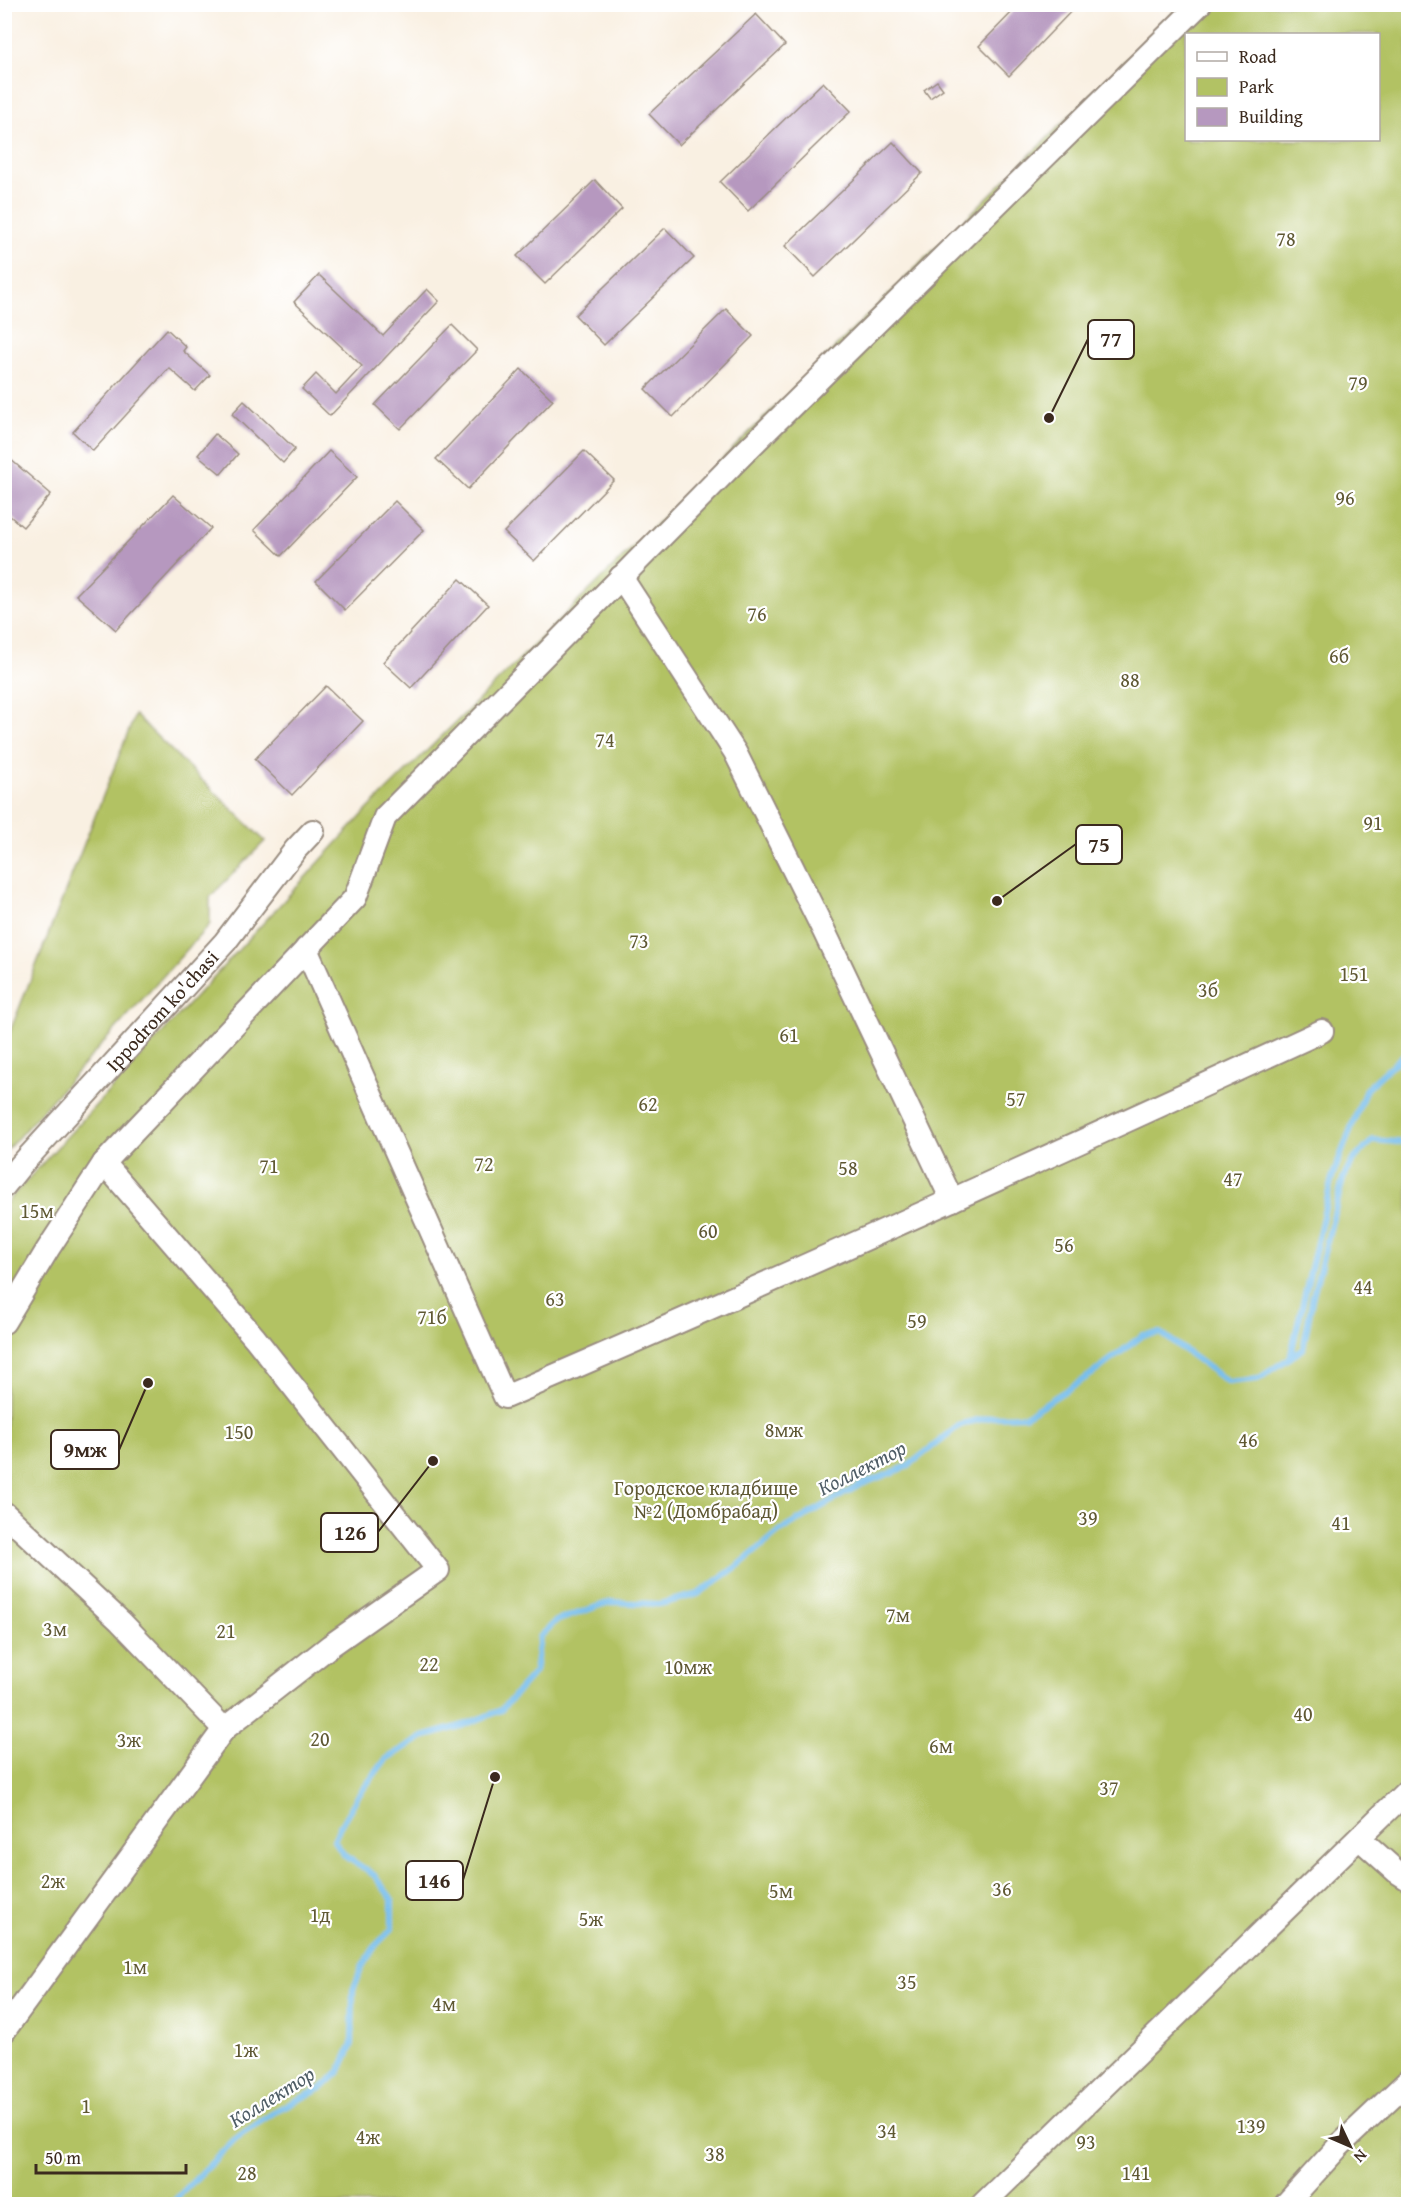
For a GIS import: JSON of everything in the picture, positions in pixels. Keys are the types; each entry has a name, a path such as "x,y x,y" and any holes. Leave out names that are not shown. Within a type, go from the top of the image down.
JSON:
{"street":[{"path":"4,1322 104,1163 355,898 384,817 751,446 1200,4"},
{"path":"621,577 735,752 824,931 952,1200"},
{"name":"Ippodrom ko'chasi","path":"4,1186 225,942 296,849 313,831"},
{"path":"306,949 505,1397 651,1335 1322,1031"},
{"path":"4,2031 224,1729 330,1646 438,1570 255,1338 104,1163"},
{"path":"4,1513 120,1621 224,1729"},
{"path":"983,2205 1408,1790"},
{"path":"1359,1838 1408,1879"},
{"path":"1286,2205 1339,2146 1408,2082"}],"green space":[{"name":"Городское кладбище №2 (Домбрабад)","path":"1182,5 1408,5 1408,2204 5,2204 6,1203 368,809"},
{"path":"135,715 265,841 210,897 210,924 5,1152 5,1044"}],"building":[{"path":"1020,4 1078,4 1009,76 979,46"},
{"path":"756,14 785,45 679,145 649,114"},
{"path":"937,81 943,89 930,98 924,90"},
{"path":"823,82 851,111 748,211 720,182"},
{"path":"893,142 922,173 815,277 785,246"},
{"path":"595,180 622,209 545,284 517,256"},
{"path":"665,228 694,258 604,345 575,315"},
{"path":"319,275 383,336 427,289 439,301 330,416 302,389 316,374 336,394 362,366 294,302"},
{"path":"726,309 753,336 673,417 645,389"},
{"path":"452,325 477,350 400,429 375,405"},
{"path":"167,329 186,347 183,351 210,375 195,391 169,368 93,451 73,432"},
{"path":"521,369 553,400 468,489 436,459"},
{"path":"244,401 295,449 283,463 232,414"},
{"path":"215,434 238,454 221,474 198,455"},
{"path":"329,451 357,477 281,556 254,530"},
{"path":"584,451 614,480 534,561 504,532"},
{"path":"10,459 51,494 23,527 4,511 4,465"},
{"path":"173,495 211,528 116,630 76,595"},
{"path":"395,501 424,530 345,610 316,581"},
{"path":"460,579 488,605 411,688 383,662"},
{"path":"326,686 363,721 292,795 255,759"}],"waterway":[{"path":"1290,1358 1332,1178 1366,1089 1408,1051"},
{"name":"Коллектор","path":"171,2204 236,2138 279,2109 322,2088 340,2071 352,2044 353,1990 362,1967 376,1945 392,1929 392,1899 374,1875 345,1856 334,1841 358,1796 386,1759 423,1737 464,1725 501,1710 535,1672 540,1637 556,1621 610,1602 660,1604 698,1594 739,1565 781,1530 860,1485 908,1466 961,1424 991,1417 1025,1416 1092,1374 1143,1335 1161,1333 1228,1382 1258,1379 1303,1349 1313,1295 1343,1179 1353,1160 1373,1140 1408,1143"}],"place":[{"name":"77","path":"1049,418"},
{"name":"75","path":"997,901"},
{"name":"9мж","path":"148,1383"},
{"name":"126","path":"433,1461"},
{"name":"146","path":"495,1777"}],"park label":[{"name":"78","path":"1286,239"},
{"name":"79","path":"1358,383"},
{"name":"96","path":"1345,498"},
{"name":"76","path":"757,614"},
{"name":"6б","path":"1339,656"},
{"name":"88","path":"1130,680"},
{"name":"74","path":"605,740"},
{"name":"91","path":"1373,823"},
{"name":"73","path":"639,941"},
{"name":"151","path":"1354,974"},
{"name":"3б","path":"1208,990"},
{"name":"61","path":"789,1035"},
{"name":"57","path":"1016,1099"},
{"name":"62","path":"648,1104"},
{"name":"72","path":"484,1164"},
{"name":"71","path":"269,1166"},
{"name":"58","path":"848,1168"},
{"name":"47","path":"1233,1179"},
{"name":"15м","path":"37,1211"},
{"name":"60","path":"708,1231"},
{"name":"56","path":"1064,1245"},
{"name":"44","path":"1363,1287"},
{"name":"63","path":"555,1299"},
{"name":"71б","path":"432,1317"},
{"name":"59","path":"917,1321"},
{"name":"8мж","path":"784,1430"},
{"name":"150","path":"239,1432"},
{"name":"46","path":"1248,1440"},
{"name":"39","path":"1088,1518"},
{"name":"41","path":"1341,1523"},
{"name":"7м","path":"898,1615"},
{"name":"3м","path":"55,1629"},
{"name":"21","path":"226,1631"},
{"name":"22","path":"429,1664"},
{"name":"10мж","path":"688,1667"},
{"name":"40","path":"1303,1714"},
{"name":"20","path":"320,1739"},
{"name":"3ж","path":"129,1740"},
{"name":"6м","path":"941,1746"},
{"name":"37","path":"1109,1788"},
{"name":"2ж","path":"53,1881"},
{"name":"36","path":"1002,1889"},
{"name":"5м","path":"781,1891"},
{"name":"1д","path":"320,1915"},
{"name":"5ж","path":"591,1919"},
{"name":"1м","path":"135,1967"},
{"name":"35","path":"907,1982"},
{"name":"4м","path":"444,2004"},
{"name":"1ж","path":"246,2050"},
{"name":"1","path":"86,2106"},
{"name":"139","path":"1251,2126"},
{"name":"34","path":"887,2131"},
{"name":"4ж","path":"368,2137"},
{"name":"93","path":"1086,2142"},
{"name":"38","path":"715,2154"},
{"name":"28","path":"247,2173"},
{"name":"141","path":"1136,2173"}]}
